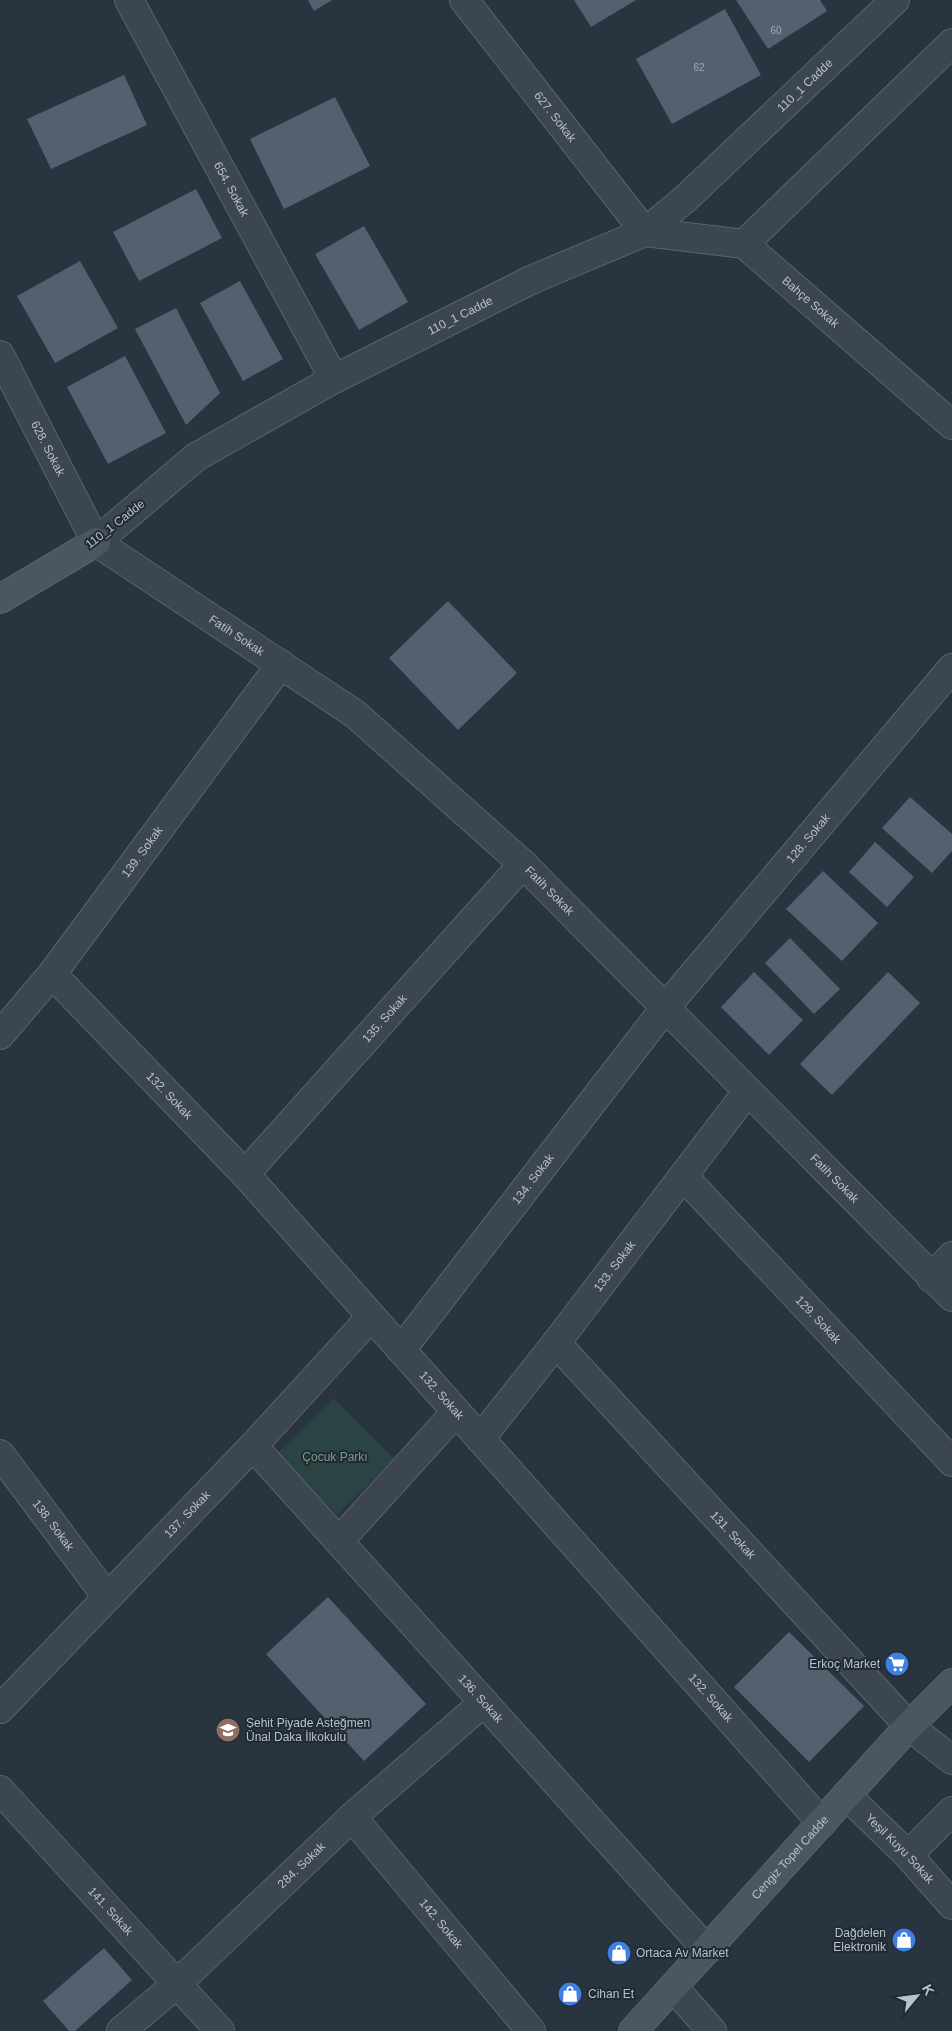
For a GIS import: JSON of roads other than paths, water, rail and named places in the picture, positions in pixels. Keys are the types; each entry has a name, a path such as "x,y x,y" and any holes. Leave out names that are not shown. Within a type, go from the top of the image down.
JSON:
{"street":[{"name":"654. Sokak","path":"129,0 334,379"},
{"name":"627. Sokak","path":"464,0 645,232"},
{"name":"110_1 Cadde","path":"0,599 96,542 196,457 334,379 531,280 645,232 684,200 895,0"},
{"path":"645,232 744,244 952,43"},
{"name":"Bahçe Sokak","path":"744,244 952,425"},
{"name":"628. Sokak","path":"0,355 96,542"},
{"name":"Fatih Sokak","path":"96,542 356,714 523,864 931,1278 952,1297"},
{"name":"139. Sokak","path":"0,1034 52,974 281,664"},
{"name":"128. Sokak","path":"665,1008 952,668"},
{"name":"135. Sokak","path":"245,1174 523,864"},
{"name":"132. Sokak","path":"52,974 245,1174 822,1823"},
{"name":"134. Sokak","path":"401,1350 665,1008"},
{"name":"133. Sokak","path":"480,1439 684,1177 747,1092"},
{"name":"129. Sokak","path":"684,1177 952,1462"},
{"path":"931,1278 952,1256"},
{"name":"137. Sokak","path":"0,1708 253,1446 371,1317"},
{"name":"131. Sokak","path":"556,1343 909,1726"},
{"path":"339,1541 456,1412"},
{"name":"136. Sokak","path":"253,1446 707,1950"},
{"name":"138. Sokak","path":"0,1454 108,1597"},
{"name":"Cengiz Topel Cadde","path":"633,2031 674,1988 909,1726 952,1683"},
{"name":"284. Sokak","path":"121,2031 178,1983 352,1817 484,1702"},
{"path":"909,1726 952,1760"},
{"name":"141. Sokak","path":"0,1790 220,2031"},
{"name":"Yeşil Kuyu Sokak","path":"846,1795 908,1855 952,1905"},
{"path":"908,1855 952,1812"},
{"name":"142. Sokak","path":"352,1817 531,2031"},
{"path":"674,1988 712,2031"}],"place":[{"name":"Erkoç Market","path":"897,1664"},
{"name":"Şehit Piyade Asteğmen Ünal Daka İlkokulu","path":"228,1730"},
{"name":"Dağdelen Elektronik","path":"904,1940"},
{"name":"Ortaca Av Market","path":"619,1953"},
{"name":"Cihan Et","path":"570,1994"}],"park label":[{"name":"Çocuk Parkı","path":"335,1457"}]}
